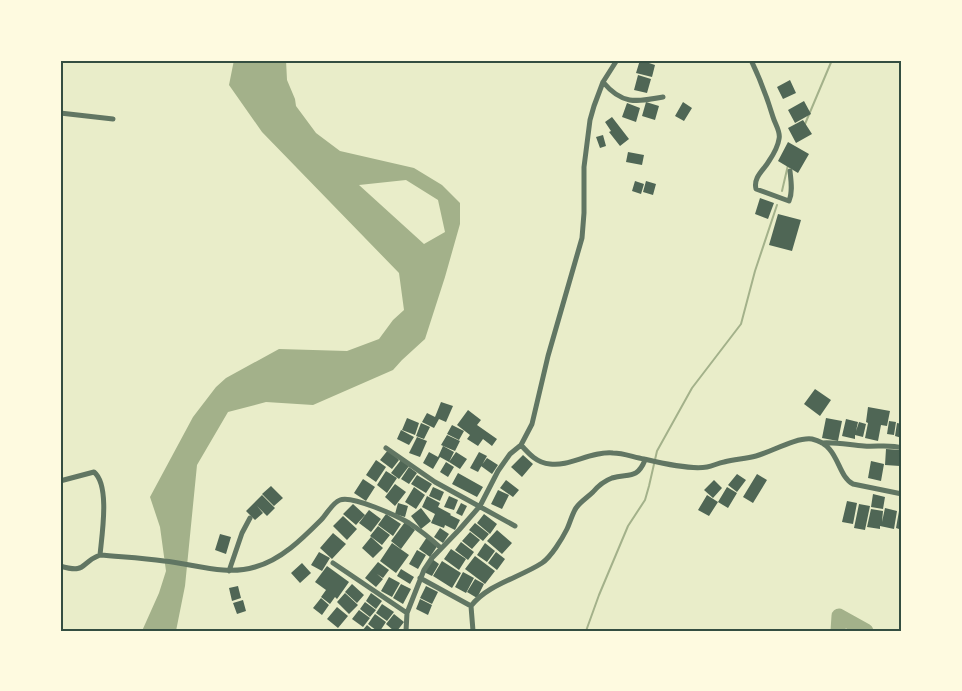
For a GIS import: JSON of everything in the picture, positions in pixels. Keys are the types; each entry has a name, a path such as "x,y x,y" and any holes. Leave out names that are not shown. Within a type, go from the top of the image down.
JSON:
{"street":[{"path":"406,631 407,614 420,578 432,558 480,506 498,471 520,445 535,417 548,356 582,238 587,135 603,82 617,60"},
{"path":"751,60 767,96 780,135 770,160 756,181 756,189 790,200 790,171"},
{"path":"603,82 615,95 628,100 639,101 663,97"},
{"path":"60,112 113,119"},
{"path":"520,445 538,460 558,465 592,455 619,453 693,467 706,467 754,457 798,440 810,439 822,443 836,442 902,448"},
{"path":"822,443 836,457 849,483 902,494"},
{"path":"386,448 435,482 515,526"},
{"path":"473,631 471,606 476,600 485,592 544,562 559,543 577,507 598,486 608,479 632,476 648,460"},
{"path":"60,481 94,472 98,476 103,492 100,555"},
{"path":"60,566 78,569 90,559 100,555 162,560 229,571 255,567 285,552 342,499 367,504 388,513 408,523 441,548"},
{"path":"229,571 242,533 250,518"},
{"path":"333,563 407,614"},
{"path":"420,578 471,606"}],"shaded area":[{"path":"234,60 286,60 287,80 296,106 316,133 340,151 414,168 442,185 460,203 460,224 425,339 393,370 313,405 266,402 228,412 197,465 185,586 176,631 142,631 166,571 160,527 150,497 193,417 216,387 226,378 279,349 347,351 379,339 393,320 404,310 399,273 262,132 229,85","holes":["406,180 438,200 445,232 424,244 359,185"]}],"building":[{"path":"640,60 655,65 652,77 636,73"},
{"path":"638,75 651,79 647,93 634,90"},
{"path":"790,80 796,93 783,99 777,87"},
{"path":"804,101 811,114 795,123 788,110"},
{"path":"646,102 659,106 655,120 642,116"},
{"path":"683,102 692,108 684,121 675,116"},
{"path":"627,103 640,108 636,122 622,117"},
{"path":"612,117 629,139 620,146 609,132 611,131 605,122"},
{"path":"803,120 812,134 796,143 788,128"},
{"path":"603,135 606,146 600,148 596,137"},
{"path":"788,142 809,154 798,173 778,161"},
{"path":"628,152 644,155 642,165 626,162"},
{"path":"635,181 644,184 641,194 632,191"},
{"path":"646,181 656,184 653,195 643,192"},
{"path":"760,198 774,203 768,219 755,214"},
{"path":"778,214 801,220 792,251 769,245"},
{"path":"815,389 831,400 820,416 804,404"},
{"path":"441,402 453,406 446,422 439,419 434,428 422,422 427,413 435,417"},
{"path":"868,407 890,411 887,426 881,425 878,441 865,438"},
{"path":"468,410 481,420 477,425 497,439 492,446 483,439 478,446 467,439 470,435 457,425"},
{"path":"407,418 419,423 415,435 402,430"},
{"path":"826,418 842,421 838,441 822,438"},
{"path":"846,419 858,422 856,431 859,422 866,424 863,437 855,435 855,439 842,436"},
{"path":"889,421 896,422 894,435 887,434"},
{"path":"421,423 430,427 424,439 416,436"},
{"path":"897,423 902,424 902,438 895,436"},
{"path":"452,425 464,431 459,440 447,434"},
{"path":"401,430 414,437 409,445 397,439"},
{"path":"447,435 460,441 455,451 441,445"},
{"path":"417,437 427,441 420,457 409,453"},
{"path":"443,446 454,452 449,462 440,457 433,469 423,463 429,452 438,457"},
{"path":"886,449 901,450 900,466 885,465"},
{"path":"388,450 399,460 392,469 380,460"},
{"path":"456,452 467,459 460,469 449,462"},
{"path":"479,452 487,456 478,472 470,468"},
{"path":"523,455 533,464 522,477 511,467"},
{"path":"487,458 498,465 492,474 481,466"},
{"path":"376,460 386,467 376,482 366,475"},
{"path":"401,460 409,466 399,479 391,473"},
{"path":"871,461 884,464 881,481 868,478"},
{"path":"446,462 454,467 448,477 440,472"},
{"path":"409,467 417,473 409,484 401,479"},
{"path":"386,471 397,478 387,493 377,485"},
{"path":"458,473 483,487 477,497 452,484"},
{"path":"737,474 746,480 737,492 728,485"},
{"path":"757,474 767,480 753,503 743,497"},
{"path":"417,475 432,484 426,493 411,484"},
{"path":"363,479 375,487 366,501 354,493"},
{"path":"506,480 519,490 513,497 500,488"},
{"path":"714,480 722,488 713,498 704,490"},
{"path":"395,484 406,492 395,506 385,497"},
{"path":"271,486 283,498 274,506 262,494"},
{"path":"414,487 425,495 416,509 405,502"},
{"path":"433,487 444,492 440,501 429,496"},
{"path":"727,487 737,493 728,508 718,502"},
{"path":"498,490 509,495 502,509 491,504"},
{"path":"873,494 885,497 883,509 871,507"},
{"path":"262,495 275,508 267,516 257,506 263,513 255,520 246,511"},
{"path":"707,495 718,502 709,516 698,510"},
{"path":"427,496 440,503 438,507 460,520 455,530 445,525 444,528 431,523 435,514 422,507"},
{"path":"449,496 458,500 454,510 444,507"},
{"path":"847,501 857,503 853,524 842,522"},
{"path":"398,503 408,506 405,517 395,514"},
{"path":"461,503 467,506 462,516 456,513"},
{"path":"353,504 365,515 356,525 343,514"},
{"path":"859,504 870,506 865,530 854,528"},
{"path":"421,508 431,521 421,529 411,516"},
{"path":"885,508 897,511 894,529 880,526 880,529 867,527 871,509 883,511 882,522"},
{"path":"369,510 381,519 371,532 359,523"},
{"path":"899,511 902,512 902,530 896,528"},
{"path":"386,514 401,524 393,536 378,525"},
{"path":"484,514 497,524 490,534 477,523"},
{"path":"343,516 357,529 347,540 333,526"},
{"path":"405,522 415,530 401,549 391,541"},
{"path":"475,523 489,534 483,541 469,530"},
{"path":"378,526 390,535 382,545 370,536"},
{"path":"440,528 449,534 443,543 434,537"},
{"path":"497,530 512,543 502,554 487,541"},
{"path":"470,532 480,540 472,549 462,541"},
{"path":"333,533 346,544 332,559 320,548"},
{"path":"220,534 231,537 226,554 215,550"},
{"path":"371,537 383,548 373,558 362,548"},
{"path":"427,537 438,545 430,557 419,549"},
{"path":"461,542 474,552 468,560 455,550"},
{"path":"392,543 409,555 396,573 380,561"},
{"path":"485,543 495,551 487,562 477,555"},
{"path":"451,549 466,559 459,570 444,559"},
{"path":"417,550 426,555 418,569 409,564"},
{"path":"319,552 330,558 322,571 311,565"},
{"path":"496,552 505,559 497,570 488,563"},
{"path":"475,556 495,571 485,584 465,569"},
{"path":"432,559 439,564 432,576 424,572"},
{"path":"442,561 461,573 452,588 433,576"},
{"path":"378,562 389,570 383,578 377,574 383,579 376,587 365,578"},
{"path":"302,563 311,573 300,583 291,573"},
{"path":"327,566 349,582 337,599 335,597 330,604 321,597 326,590 315,582"},
{"path":"401,569 414,577 410,584 397,576"},
{"path":"463,572 474,578 466,593 455,587"},
{"path":"389,577 400,583 392,597 381,591"},
{"path":"475,579 484,584 477,598 467,592"},
{"path":"352,584 364,595 357,603 345,592"},
{"path":"401,584 411,589 403,604 393,598"},
{"path":"238,586 241,598 232,601 229,588"},
{"path":"426,586 438,592 432,604 420,598"},
{"path":"345,593 358,605 349,614 337,602"},
{"path":"371,593 382,601 376,609 366,601"},
{"path":"321,598 329,605 322,615 313,608"},
{"path":"420,599 432,605 428,615 416,609"},
{"path":"243,600 246,611 237,614 233,603"},
{"path":"365,602 376,610 370,617 360,609"},
{"path":"382,604 394,612 387,621 376,613"},
{"path":"337,607 348,616 338,628 327,619"},
{"path":"359,610 370,618 363,627 352,619"},
{"path":"375,614 386,622 380,631 368,624"},
{"path":"394,614 404,622 397,631 386,624"},
{"path":"367,625 374,631 362,631"}],"waterway":[{"path":"805,124 832,60"},
{"path":"782,191 788,165"},
{"path":"586,631 628,526 645,500 657,451 692,388 741,324 755,271 777,205"},
{"path":"838,631 839,616 866,631"}]}
